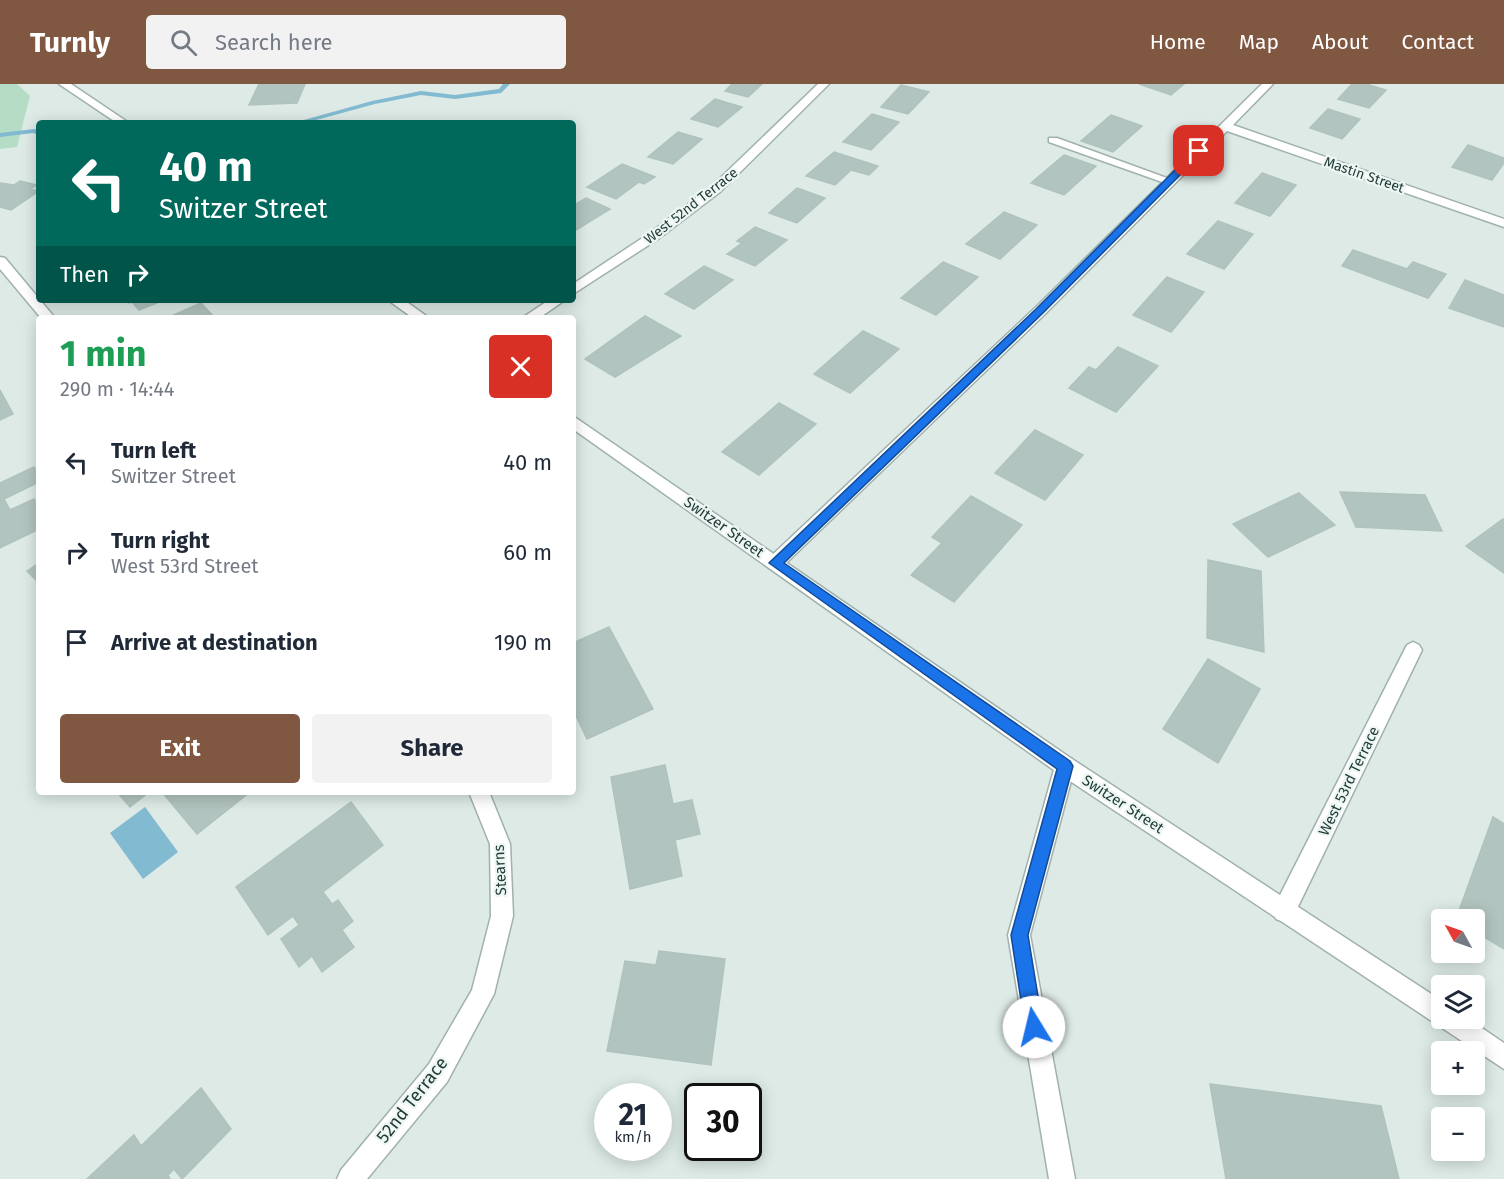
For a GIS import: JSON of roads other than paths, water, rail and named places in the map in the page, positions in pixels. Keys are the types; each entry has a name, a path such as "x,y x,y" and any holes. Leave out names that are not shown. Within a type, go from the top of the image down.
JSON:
{"street":[{"path":"64,84 119,120"},
{"name":"West 52nd Terrace","path":"576,288 654,236 716,189 824,84"},
{"path":"775,563 1040,311 1268,84"},
{"name":"Mastin Street","path":"1224,126 1504,223"},
{"path":"1053,140 1169,181"},
{"path":"0,261 45,315"},
{"path":"400,303 418,315"},
{"path":"534,315 553,303"},
{"name":"Switzer Street","path":"576,423 1065,766 1431,1008"},
{"name":"West 53rd Terrace","path":"1284,911 1413,650"},
{"path":"1062,1179 1019,935 1065,766"},
{"name":"Stearns","path":"480,795 500,844 502,916"},
{"name":"52nd Terrace","path":"350,1179 438,1072 482,994 502,916"},
{"path":"1462,1029 1504,1057"}],"water":[{"path":"145,807 178,852 143,879 110,833"}],"waterway":[{"path":"308,120 374,102 421,93 455,97 501,91 507,84"},
{"path":"0,135 36,132"}]}
